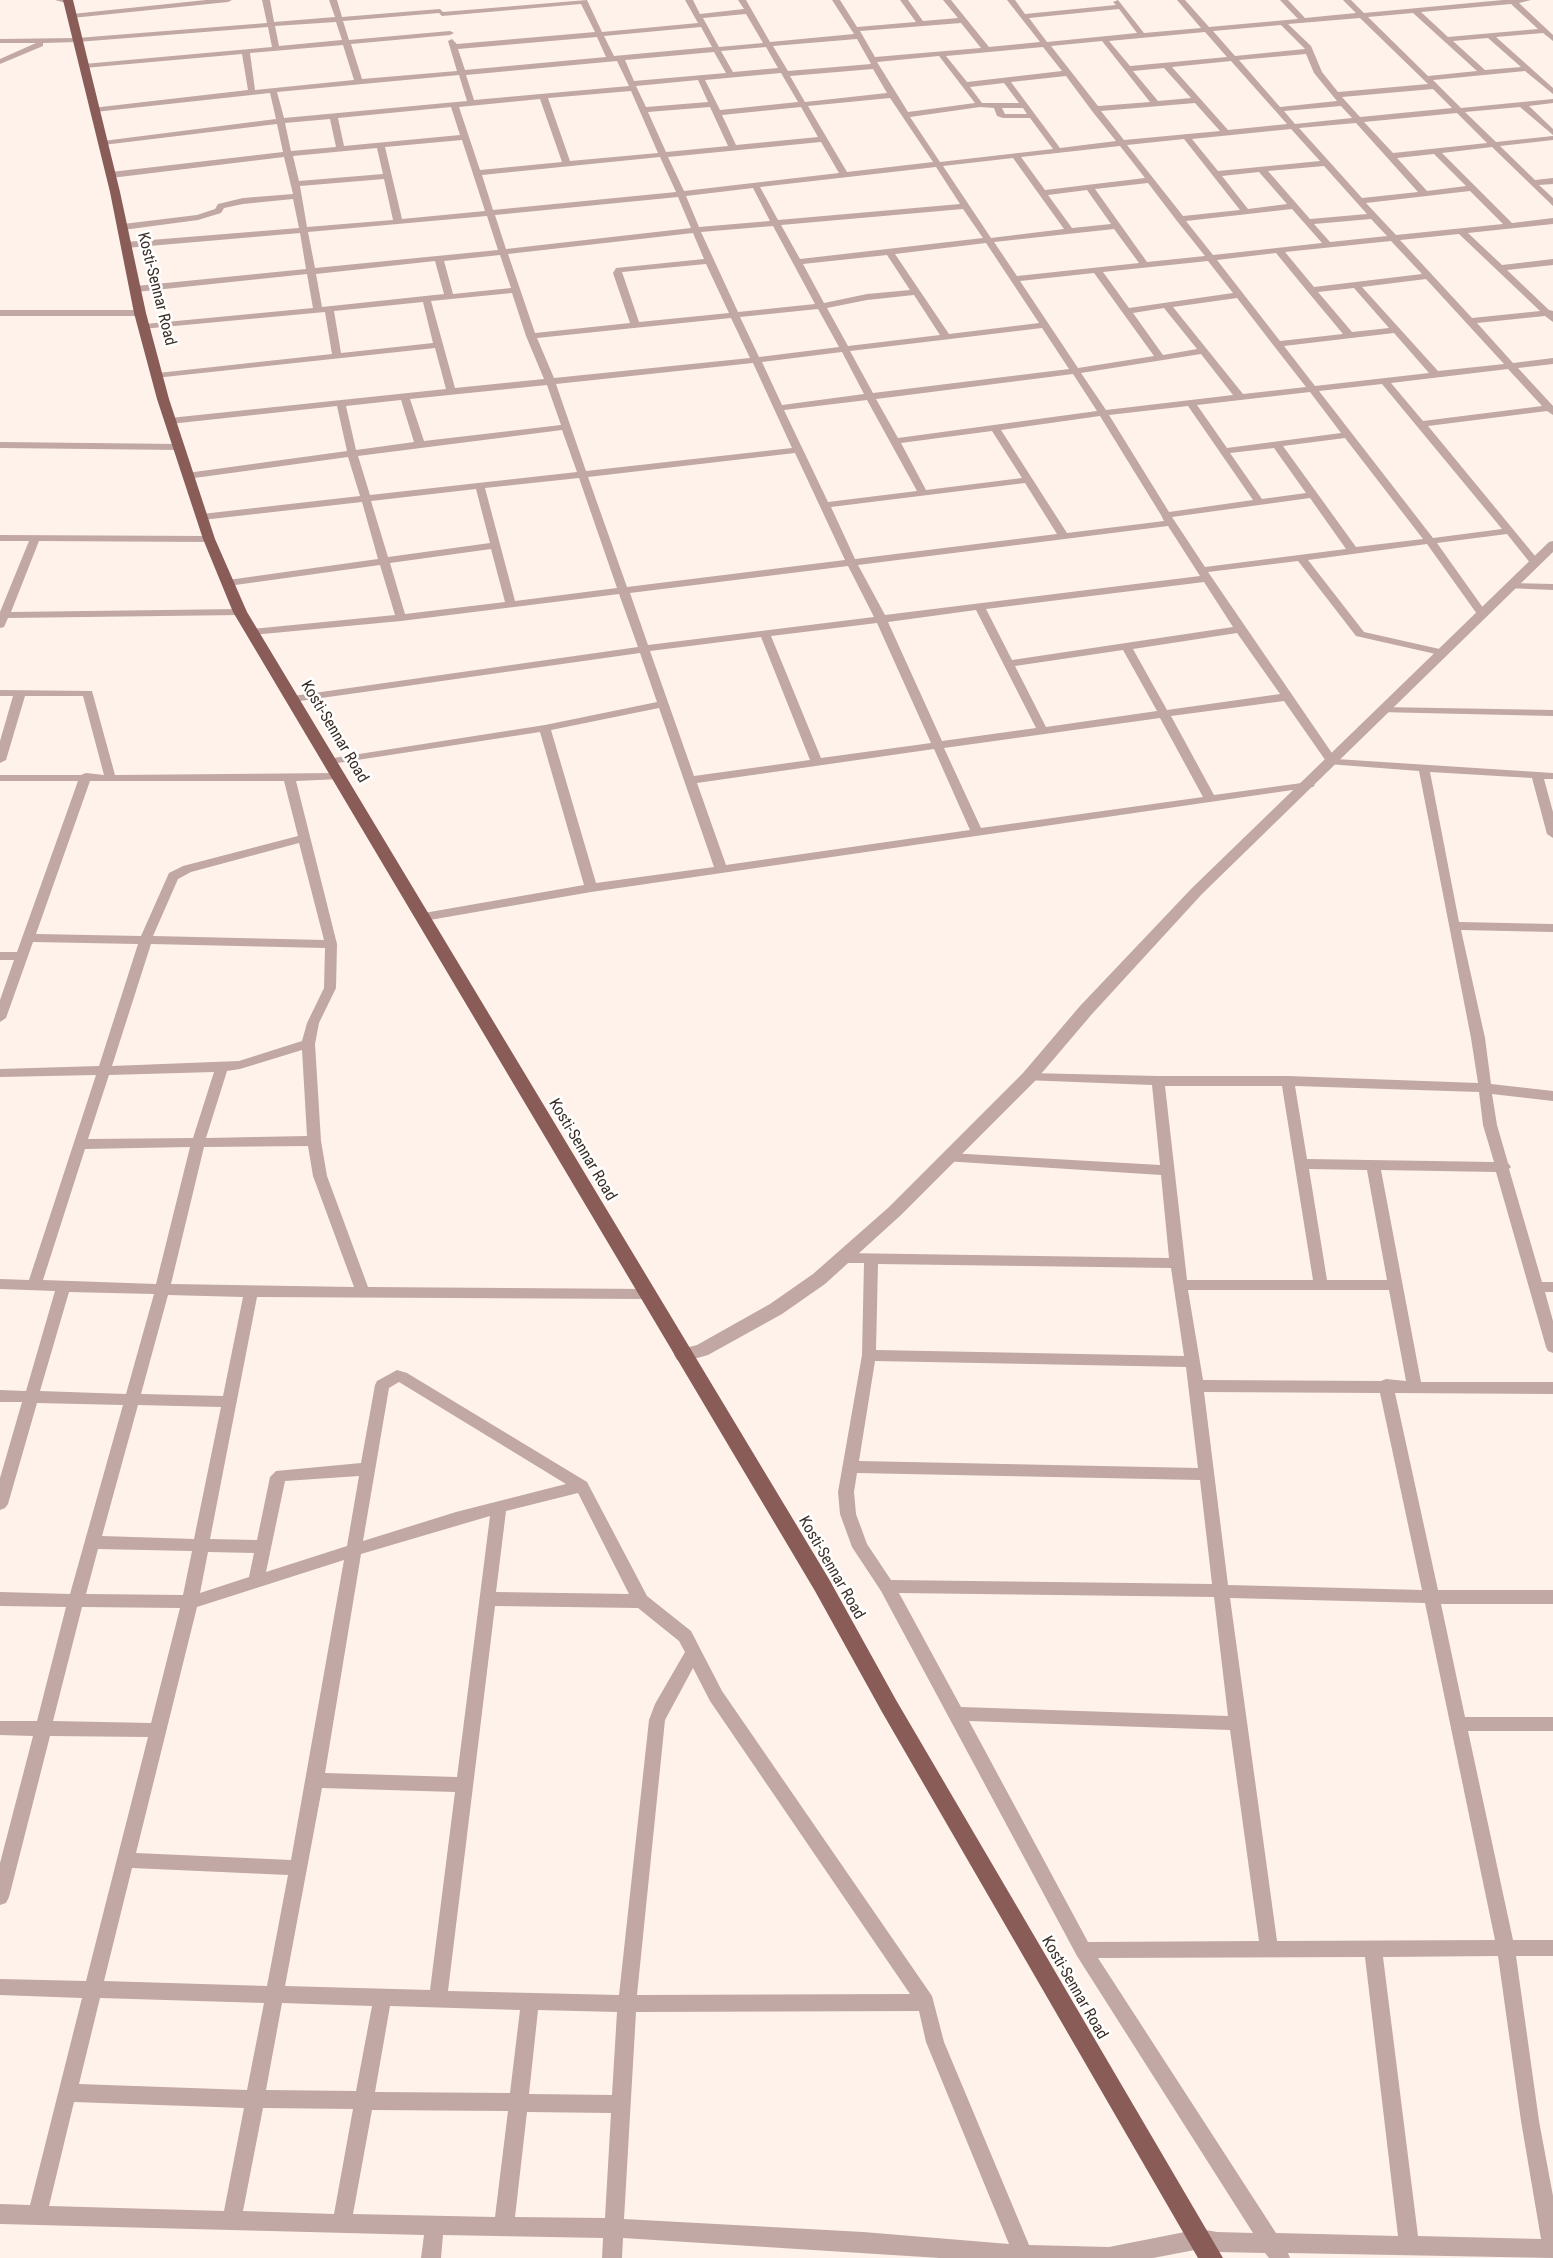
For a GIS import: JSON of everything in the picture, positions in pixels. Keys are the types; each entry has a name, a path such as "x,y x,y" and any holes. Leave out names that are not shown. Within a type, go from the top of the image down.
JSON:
{"highway":[{"name":"Kosti-Sennar Road","path":"67,4 111,175 143,320 170,421 208,539 240,612 822,1585 889,1706 1211,2258"}],"street":[{"path":"67,4 228,0"},
{"path":"266,0 276,49"},
{"path":"333,0 359,83"},
{"path":"436,0 450,33 471,102"},
{"path":"0,41 77,40 583,0 598,33 632,86 681,194 708,261 777,408 881,619 976,831"},
{"path":"689,0 731,75"},
{"path":"742,0 844,174"},
{"path":"836,0 892,94 1076,371 1168,519 1285,697 1332,762"},
{"path":"904,0 921,24"},
{"path":"947,0 987,50"},
{"path":"1011,0 1348,435 1481,612"},
{"path":"1082,0 1089,9"},
{"path":"1284,0 1304,21"},
{"path":"1347,0 1553,203"},
{"path":"103,143 279,121 543,96 700,77 785,72 941,54 1362,16 1456,3 1527,0"},
{"path":"1184,1 1373,216 1472,321 1551,410"},
{"path":"1512,1 1553,39"},
{"path":"1023,16 1089,9 1118,3 1142,35"},
{"path":"1415,10 1484,73"},
{"path":"698,16 749,11"},
{"path":"95,110 273,90 770,45 964,20"},
{"path":"1282,22 1309,51 1318,73 1336,95 1425,194"},
{"path":"454,47 702,25"},
{"path":"1448,39 1544,31"},
{"path":"84,66 450,33"},
{"path":"1489,35 1553,92"},
{"path":"1104,39 1155,104"},
{"path":"0,62 45,42"},
{"path":"1128,69 1309,51"},
{"path":"246,52 252,94"},
{"path":"941,54 980,105"},
{"path":"1166,65 1226,133"},
{"path":"1427,78 1527,69"},
{"path":"965,85 1068,73"},
{"path":"700,77 734,149"},
{"path":"1006,80 1058,150"},
{"path":"1336,95 1436,86"},
{"path":"273,90 295,184 318,310"},
{"path":"717,113 892,94"},
{"path":"543,96 567,165"},
{"path":"1095,109 1197,100"},
{"path":"126,245 398,222 681,194 1122,143 1553,101"},
{"path":"1280,109 1343,103"},
{"path":"454,104 531,336 567,427 721,869"},
{"path":"643,110 712,104"},
{"path":"1522,104 1553,133"},
{"path":"906,115 980,105 1025,106"},
{"path":"997,106 1000,114 1004,116 1033,116"},
{"path":"334,116 340,148"},
{"path":"111,175 340,148 465,137"},
{"path":"1186,137 1246,212"},
{"path":"1391,156 1553,138"},
{"path":"477,173 824,139"},
{"path":"380,145 398,222"},
{"path":"1436,151 1509,225"},
{"path":"1015,155 1070,231"},
{"path":"1216,174 1327,163"},
{"path":"1262,170 1328,244"},
{"path":"295,184 388,176"},
{"path":"1043,193 1150,180"},
{"path":"1533,183 1553,181"},
{"path":"755,185 923,493"},
{"path":"1089,187 1144,264"},
{"path":"1361,201 1472,188"},
{"path":"123,227 198,217 218,211 221,206 243,201 297,196"},
{"path":"136,289 439,259 696,230 967,206"},
{"path":"1180,219 1294,206"},
{"path":"1308,222 1373,216"},
{"path":"1014,279 1553,220"},
{"path":"798,262 1116,226"},
{"path":"1460,230 1551,315"},
{"path":"1278,250 1350,336"},
{"path":"890,252 946,338"},
{"path":"439,259 449,296"},
{"path":"635,325 619,270 708,261"},
{"path":"1500,268 1553,262"},
{"path":"1096,269 1160,357"},
{"path":"1311,290 1430,276"},
{"path":"1356,285 1436,375"},
{"path":"0,313 143,320 318,310 516,290"},
{"path":"531,336 823,306 867,297 916,292"},
{"path":"1127,311 1239,295"},
{"path":"426,298 451,390"},
{"path":"1167,306 1240,397"},
{"path":"329,308 337,357"},
{"path":"1472,321 1551,315"},
{"path":"170,421 754,360 1046,326"},
{"path":"1277,344 1397,330"},
{"path":"158,376 437,345"},
{"path":"777,408 1076,371 1204,351"},
{"path":"896,441 1191,402 1553,361"},
{"path":"1385,381 1535,562"},
{"path":"405,397 420,444"},
{"path":"1191,402 1259,502"},
{"path":"341,404 352,453 401,618"},
{"path":"1421,424 1551,410"},
{"path":"187,476 420,444 567,427"},
{"path":"996,429 1064,536"},
{"path":"1224,451 1348,435"},
{"path":"0,445 179,447"},
{"path":"1277,445 1353,551"},
{"path":"202,518 798,450"},
{"path":"825,505 1028,480"},
{"path":"480,487 511,604"},
{"path":"252,632 401,618 1064,536 1312,495"},
{"path":"293,699 644,649 980,607 1301,558 1509,531"},
{"path":"0,538 208,539"},
{"path":"35,538 2,620 240,612"},
{"path":"228,583 496,545"},
{"path":"683,1354 702,1350 776,1310 843,1258 949,1158 1029,1077 1086,1010 1197,891 1309,785 1481,612 1553,545"},
{"path":"1301,558 1360,634 1440,652"},
{"path":"1510,586 1553,587"},
{"path":"980,607 1042,730"},
{"path":"1010,664 1240,629"},
{"path":"765,634 817,762"},
{"path":"1127,647 1210,798"},
{"path":"0,693 84,692 90,695 110,777"},
{"path":"0,760 20,693"},
{"path":"690,780 1285,697"},
{"path":"331,761 545,728 663,704"},
{"path":"1382,710 1553,713"},
{"path":"545,728 591,888"},
{"path":"1332,762 1553,776"},
{"path":"1424,768 1478,1038 1490,1125 1504,1167 1553,1347"},
{"path":"1537,775 1553,834"},
{"path":"0,1018 86,776"},
{"path":"0,777 289,778 340,776"},
{"path":"289,778 331,944 330,988 313,1023 308,1044 314,1141 320,1176 363,1293"},
{"path":"424,917 591,888 1309,785"},
{"path":"35,1284 146,939 170,881 180,872 303,838"},
{"path":"1454,926 1553,928"},
{"path":"27,938 331,944"},
{"path":"0,956 21,956"},
{"path":"0,1073 222,1067 240,1065 308,1044"},
{"path":"0,1897 76,1600 162,1290 198,1142 222,1067"},
{"path":"1029,1077 1158,1081 1288,1081 1484,1088 1553,1096"},
{"path":"1158,1081 1177,1263 1193,1362 1237,1723 1269,1948"},
{"path":"1288,1081 1321,1285"},
{"path":"81,1144 314,1141"},
{"path":"949,1158 1166,1170"},
{"path":"1302,1164 1504,1167"},
{"path":"1373,1165 1414,1385"},
{"path":"843,1258 1177,1263"},
{"path":"871,1258 869,1355 846,1492 848,1514 853,1532 860,1548 887,1586 958,1714 1083,1950 1275,2250"},
{"path":"0,1284 251,1292 647,1294"},
{"path":"1180,1285 1395,1285"},
{"path":"0,1504 64,1286"},
{"path":"1537,1287 1553,1287"},
{"path":"37,2215 190,1601 251,1292"},
{"path":"869,1355 1193,1362"},
{"path":"232,2221 315,1780 382,1385 397,1376 582,1486 641,1601 683,1633 716,1696 926,2002 935,2042 1023,2255"},
{"path":"0,2214 342,2224 614,2228 862,2242 1023,2255 1109,2257 1200,2239 1275,2250 1409,2244 1553,2249 1530,2121 1506,1948 1386,1385"},
{"path":"1196,1386 1414,1385 1553,1388"},
{"path":"0,1396 231,1402"},
{"path":"850,1467 1206,1474"},
{"path":"256,1582 279,1476 367,1469"},
{"path":"0,1599 190,1601 499,1506 582,1486"},
{"path":"438,2000 499,1506"},
{"path":"93,1542 263,1547"},
{"path":"887,1586 1432,1597 1553,1597"},
{"path":"488,1599 641,1601"},
{"path":"612,2258 627,2004 657,1720 661,1708 693,1654"},
{"path":"958,1714 1237,1723"},
{"path":"1457,1724 1553,1724"},
{"path":"0,1728 157,1730"},
{"path":"315,1780 463,1785"},
{"path":"125,1860 297,1868"},
{"path":"1083,1950 1553,1948"},
{"path":"1373,1949 1409,2244"},
{"path":"0,1987 627,2004 926,2002"},
{"path":"342,2224 382,1998"},
{"path":"504,2226 530,2002"},
{"path":"69,2093 256,2099 622,2104"},
{"path":"431,2258 435,2225"}]}
